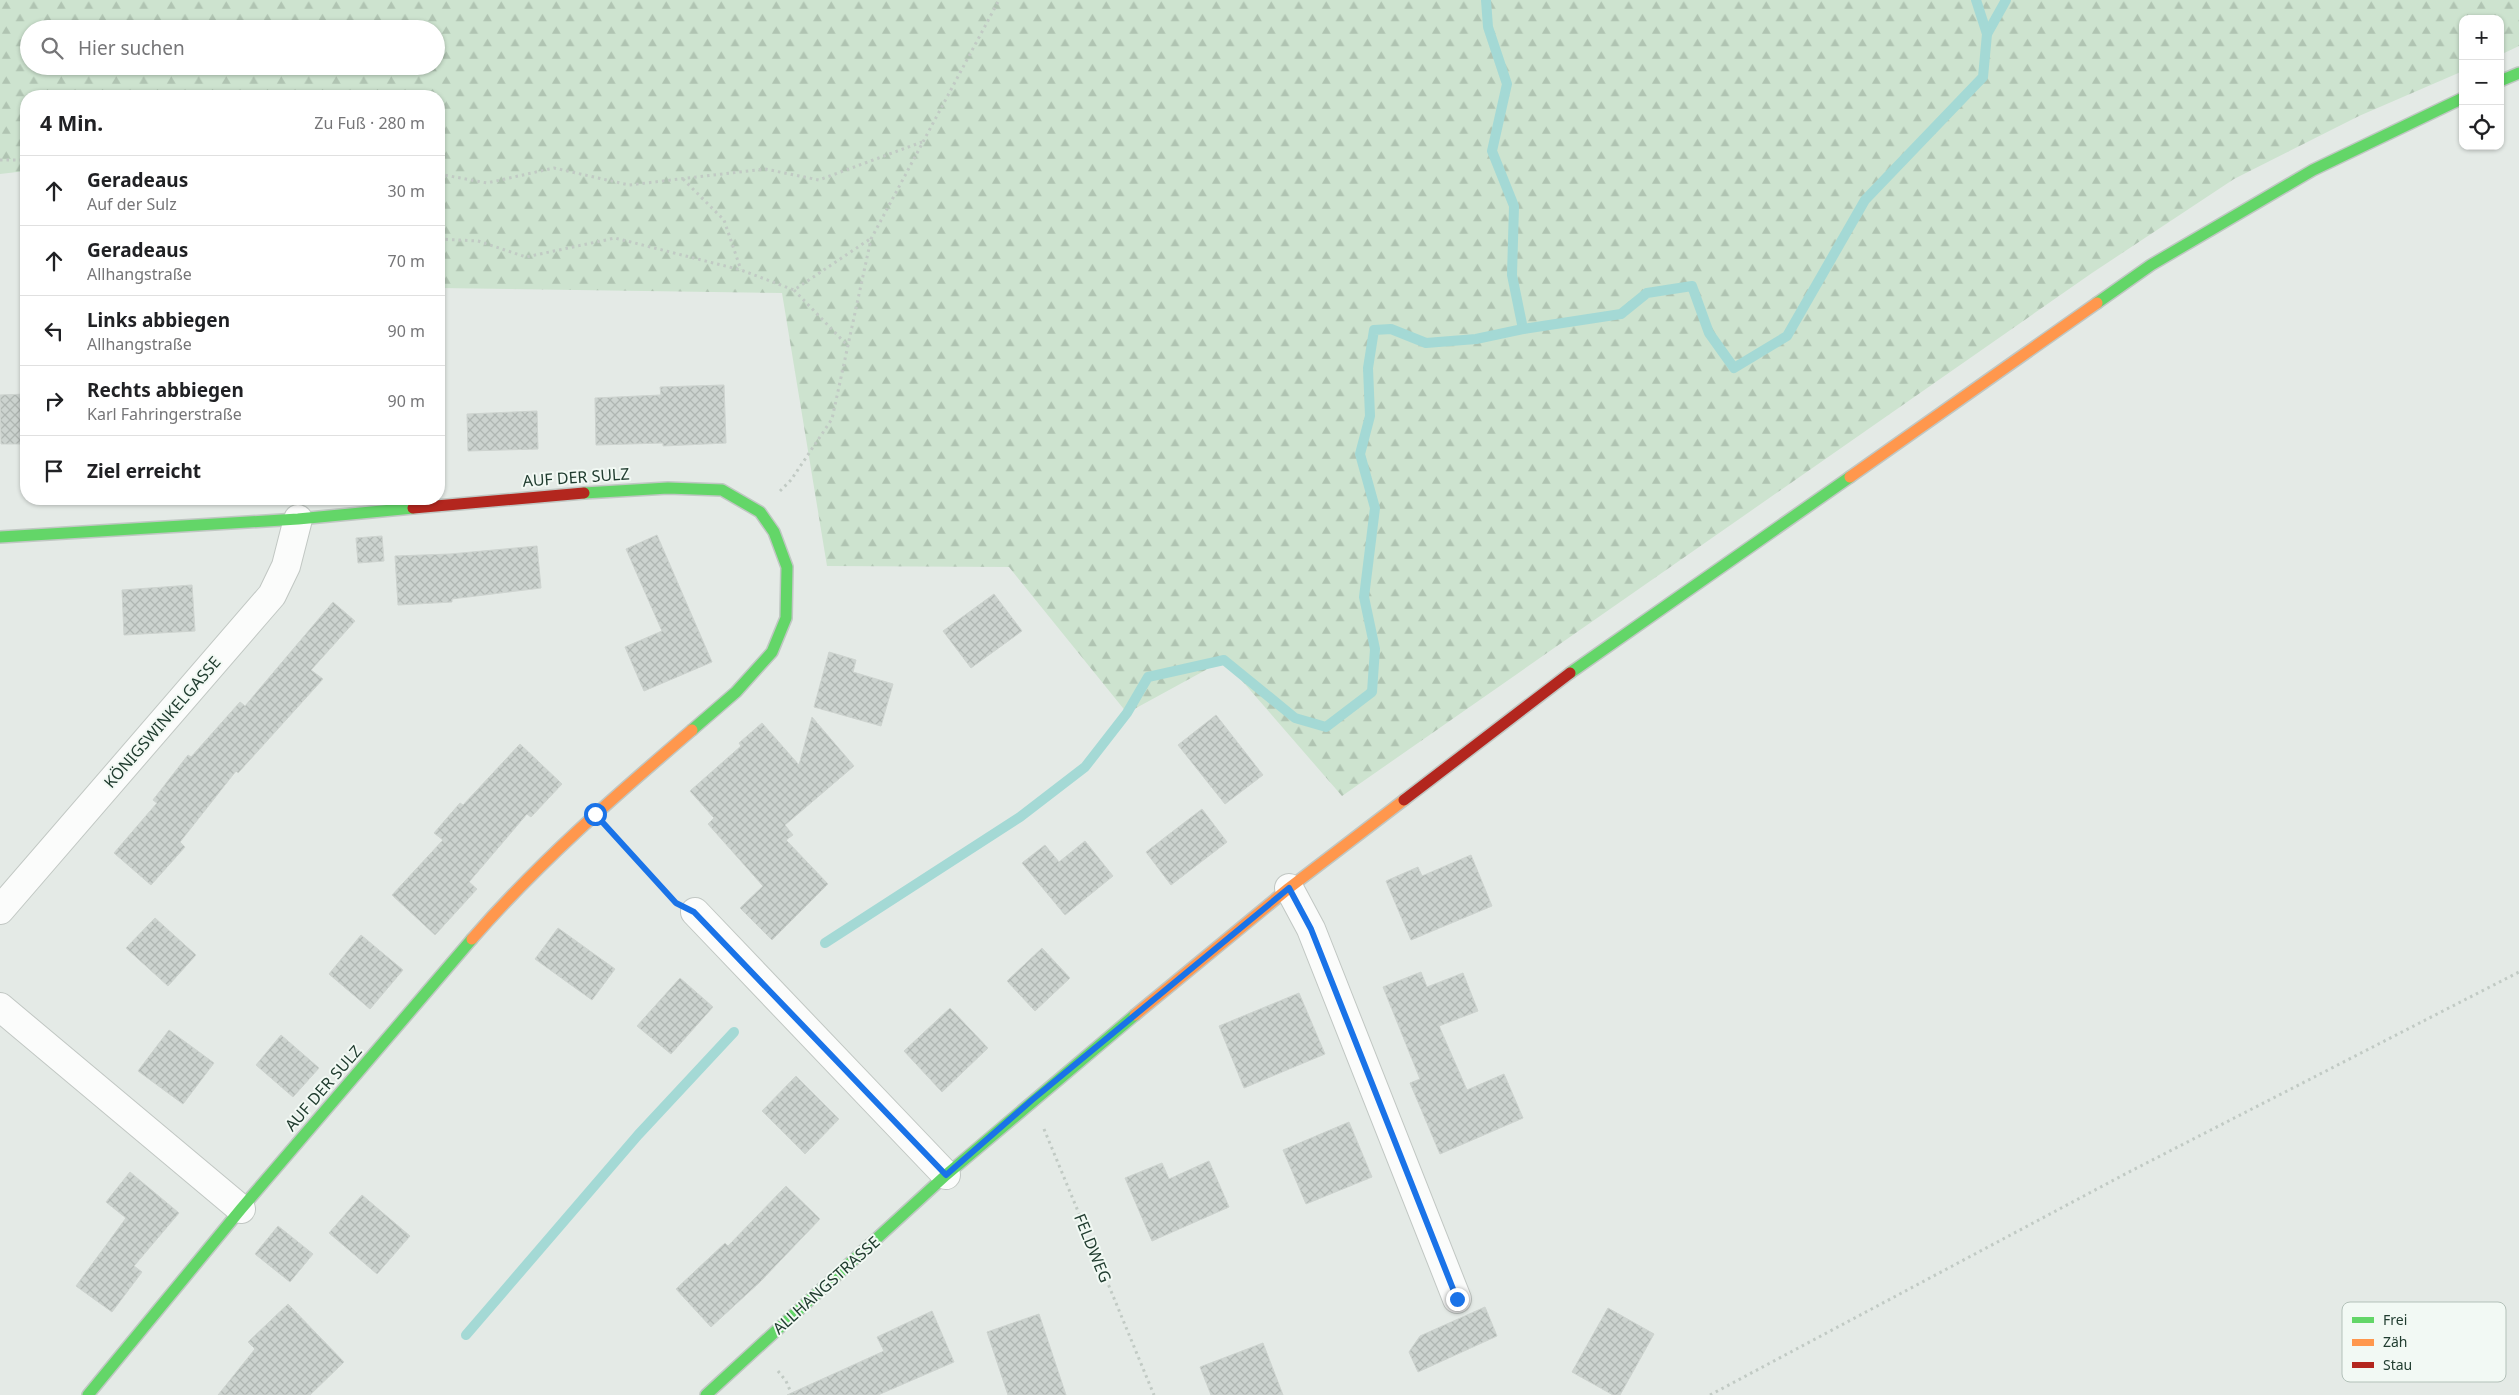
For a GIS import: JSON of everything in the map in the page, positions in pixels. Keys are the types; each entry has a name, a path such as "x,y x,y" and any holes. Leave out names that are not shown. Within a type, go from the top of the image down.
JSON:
{"street":[{"path":"2504,79 2519,73"},
{"name":"ALLHANGSTRASSE","path":"706,1395 946,1175 1032,1100 1289,888 1556,683 2151,265 2313,170 2459,100"},
{"name":"AUF DER SULZ","path":"88,1395 241,1209 510,896 595,814 736,692 772,652 786,618 787,567 774,532 760,512 722,490 668,488 519,497 445,504"},
{"name":"AUF DER SULZ","path":"0,537 298,519 439,505"},
{"name":"KÖNIGSWINKELGASSE","path":"0,910 272,595 286,566 298,519"},
{"path":"1289,888 1311,929 1457,1299"},
{"path":"694,912 946,1175"},
{"path":"0,1006 241,1209"}],"path":[{"path":"760,512 791,480 832,419 871,239 999,0"},
{"path":"445,175 487,183 554,168 629,185 765,169 819,180 922,142"},
{"path":"0,160 20,160"},
{"path":"683,179 724,220 741,270"},
{"path":"445,239 478,241 526,257 615,238 741,270 794,290 848,346"},
{"path":"794,290 871,239"},
{"path":"595,814 676,903 694,912"},
{"path":"1710,1395 2127,1173 2519,972"},
{"name":"FELDWEG","path":"1032,1100 1154,1395"}],"green space":[{"path":"0,0 2519,0 2519,46 2504,53 2504,15 2459,15 2459,73 2359,116 2234,179 2092,273 1342,796 1224,660 1127,713 1009,567 827,566 782,293 445,288 445,90 20,90 20,172 0,174"}],"building":[{"path":"724,385 726,443 663,446 663,443 596,445 595,398 661,395 660,387"},
{"path":"20,394 20,444 1,444 0,395"},
{"path":"537,411 538,449 468,451 467,414"},
{"path":"657,535 712,662 644,691 625,647 662,631 626,549"},
{"path":"382,536 384,561 358,563 356,538"},
{"path":"537,546 541,588 452,599 452,602 398,605 395,556 450,554"},
{"path":"192,585 195,631 124,635 122,590"},
{"path":"994,594 1022,631 971,668 943,631"},
{"path":"333,602 355,621 311,670 323,679 238,773 236,771 180,842 185,847 151,885 114,853 157,803 153,800 188,755 191,757 240,702 245,706"},
{"path":"829,652 856,660 853,672 893,684 881,726 814,707"},
{"path":"1216,715 1263,775 1225,804 1178,745"},
{"path":"812,717 854,766 785,825 793,835 786,840 828,884 772,940 740,908 763,886 708,824 714,818 690,791 741,746 739,743 762,723 799,765"},
{"path":"520,744 562,784 531,817 527,814 469,882 477,889 435,935 392,895 443,840 434,833 460,803 463,805"},
{"path":"1202,809 1227,842 1171,885 1146,852"},
{"path":"1085,841 1113,876 1065,915 1022,863 1045,845 1059,862"},
{"path":"1471,855 1492,906 1411,940 1386,881 1418,867 1422,876"},
{"path":"155,918 196,955 168,986 126,948"},
{"path":"558,928 615,969 592,1000 535,959"},
{"path":"361,935 403,970 370,1009 329,974"},
{"path":"1042,948 1070,978 1035,1011 1007,981"},
{"path":"1421,972 1427,987 1463,973 1478,1011 1439,1026 1467,1090 1504,1074 1523,1118 1440,1154 1410,1083 1420,1079 1383,987"},
{"path":"680,978 713,1007 671,1054 637,1026"},
{"path":"1299,993 1325,1054 1244,1088 1219,1026"},
{"path":"950,1008 988,1048 942,1092 904,1051"},
{"path":"169,1030 214,1063 183,1104 138,1071"},
{"path":"281,1035 319,1068 293,1097 256,1065"},
{"path":"796,1076 839,1119 805,1154 762,1111"},
{"path":"1349,1122 1372,1177 1306,1204 1283,1150"},
{"path":"1209,1161 1229,1207 1152,1241 1125,1178 1162,1163 1169,1179"},
{"path":"130,1172 179,1213 134,1266 142,1272 112,1312 76,1286 126,1218 106,1202"},
{"path":"786,1186 820,1219 760,1282 711,1327 676,1289 725,1243 728,1246"},
{"path":"362,1195 410,1236 377,1274 329,1233"},
{"path":"278,1226 313,1254 290,1282 255,1254"},
{"path":"288,1304 344,1362 310,1395 218,1395 255,1349 248,1342"},
{"path":"1485,1307 1497,1336 1418,1372 1409,1352 1420,1336"},
{"path":"1608,1308 1654,1334 1620,1395 1613,1395 1572,1372"},
{"path":"932,1311 954,1362 878,1395 787,1395 884,1351 877,1337"},
{"path":"1039,1314 1066,1395 1008,1395 987,1332"},
{"path":"1263,1343 1283,1395 1211,1395 1200,1367"}],"waterway":[{"path":"1486,0 1488,27 1507,84 1492,151 1514,206 1512,275 1523,329"},
{"path":"825,943 1020,817 1085,767 1127,713 1148,677 1224,660 1295,718 1326,727 1372,692 1375,649 1364,597 1375,508 1360,454 1370,416 1368,368 1374,330 1391,329 1426,343 1476,339 1523,329 1621,314 1647,293 1692,286 1709,333 1734,368 1787,336 1865,200 1983,77 1987,34 1976,0"},
{"path":"1987,34 2006,0"},
{"path":"466,1335 638,1135 734,1032"}],"traffic: fast":[{"path":"2504,79 2519,73"},
{"path":"2097,303 2151,265 2313,170 2459,100"},
{"path":"1570,673 1850,477"},
{"path":"584,493 668,488 722,490 760,512 774,532 787,567 786,618 772,652 736,692 692,730"},
{"path":"0,537 298,519 413,508"},
{"path":"88,1395 241,1209 472,939"},
{"path":"706,1395 946,1175 1135,1015"}],"traffic: slow":[{"path":"1850,477 2097,303"},
{"path":"472,939 551,856 692,730"},
{"path":"1135,1015 1289,888 1404,800"}],"traffic: jam":[{"path":"413,508 584,493"},
{"path":"1404,800 1570,673"}],"route":[{"path":"595,814 676,903 694,912 946,1175 1032,1100 1289,888 1311,929 1457,1299"}]}
